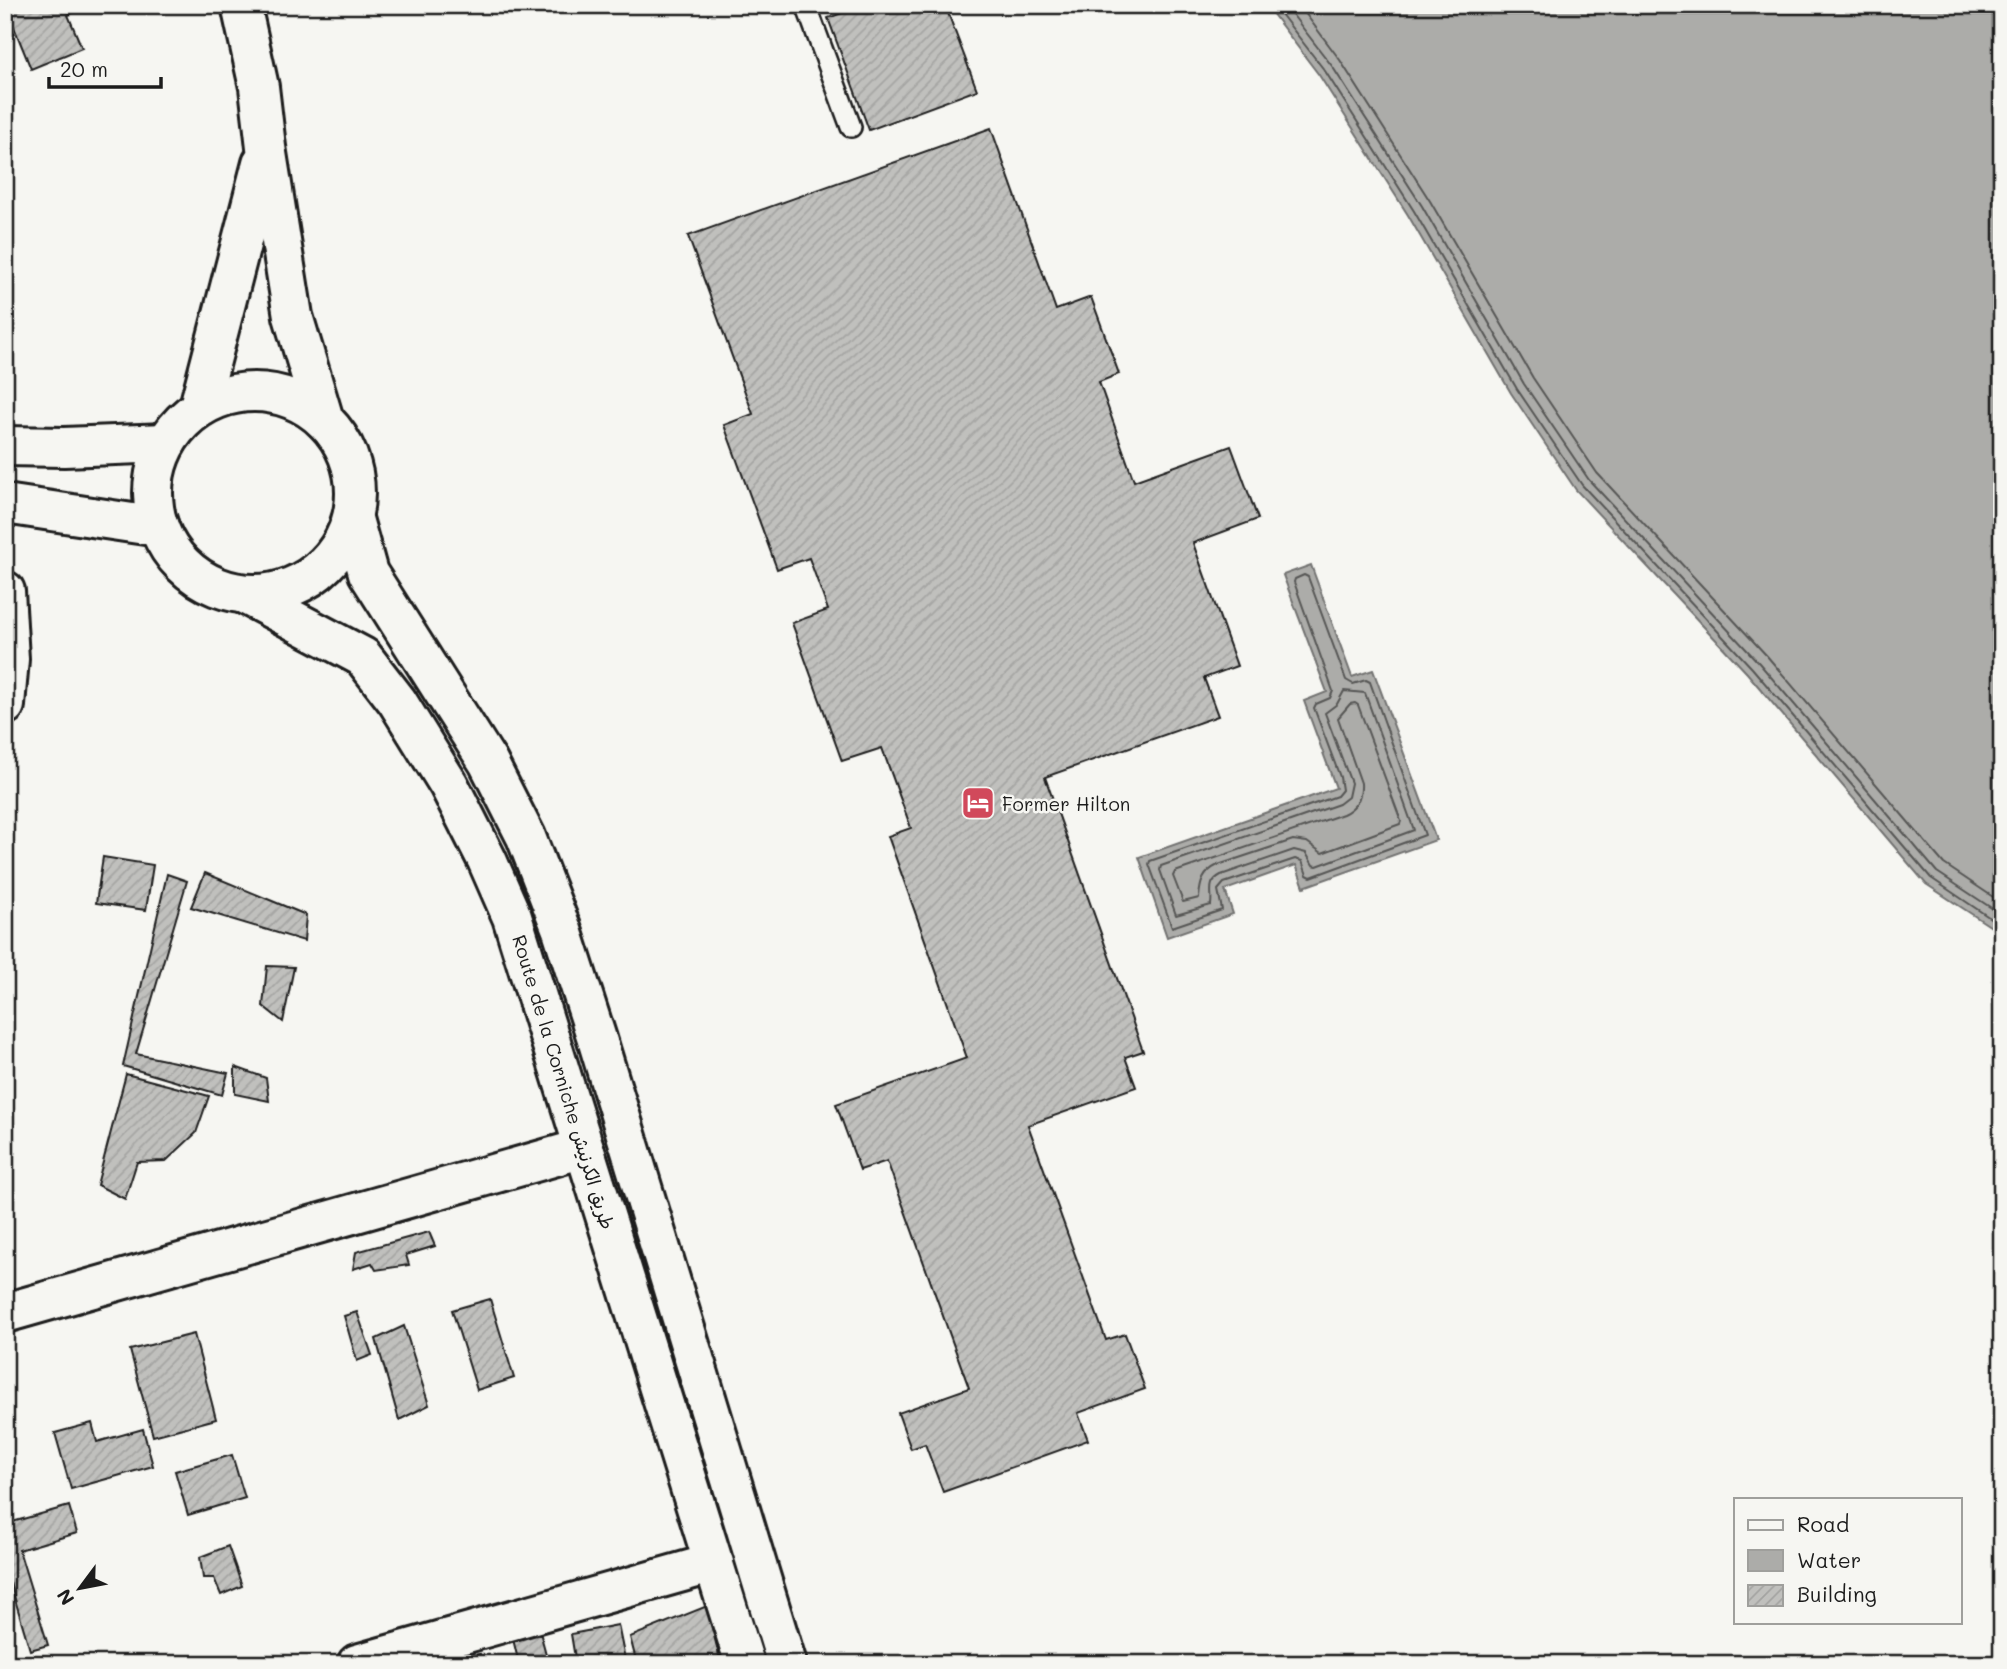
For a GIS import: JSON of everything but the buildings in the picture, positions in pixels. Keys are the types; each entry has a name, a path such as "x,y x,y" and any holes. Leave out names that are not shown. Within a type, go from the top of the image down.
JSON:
{"street":[{"path":"241,5 259,87 293,316 324,419 345,449 355,483 353,519 368,573 488,762 526,837 562,930 786,1664"},
{"path":"199,407 266,147"},
{"path":"324,419 296,401 264,391 230,394 199,407 180,423 166,443 156,469 153,498 159,527 172,552 192,572 216,586 244,594 279,592 312,577 338,552 353,519"},
{"path":"5,446 166,443"},
{"path":"5,505 159,527"},
{"path":"5,591 9,659 5,705"},
{"name":"Route de la Corniche طريق الكرنيش","path":"244,594 363,657 397,701 449,785 487,860 512,917 744,1664"},
{"path":"5,1313 584,1148"},
{"path":"358,1664 714,1563"}],"lane":[{"path":"806,5 851,127"}],"water":[{"path":"1266,5 2002,5 2002,934 1926,884 1747,673 1576,490 1511,393 1408,215 1319,75"},
{"path":"1311,565 1352,677 1373,670 1436,840 1304,887 1296,865 1225,890 1233,914 1167,937 1139,857 1336,788 1304,701 1327,692 1283,575"}],"place":[{"name":"Former Hilton","path":"978,803"}]}
